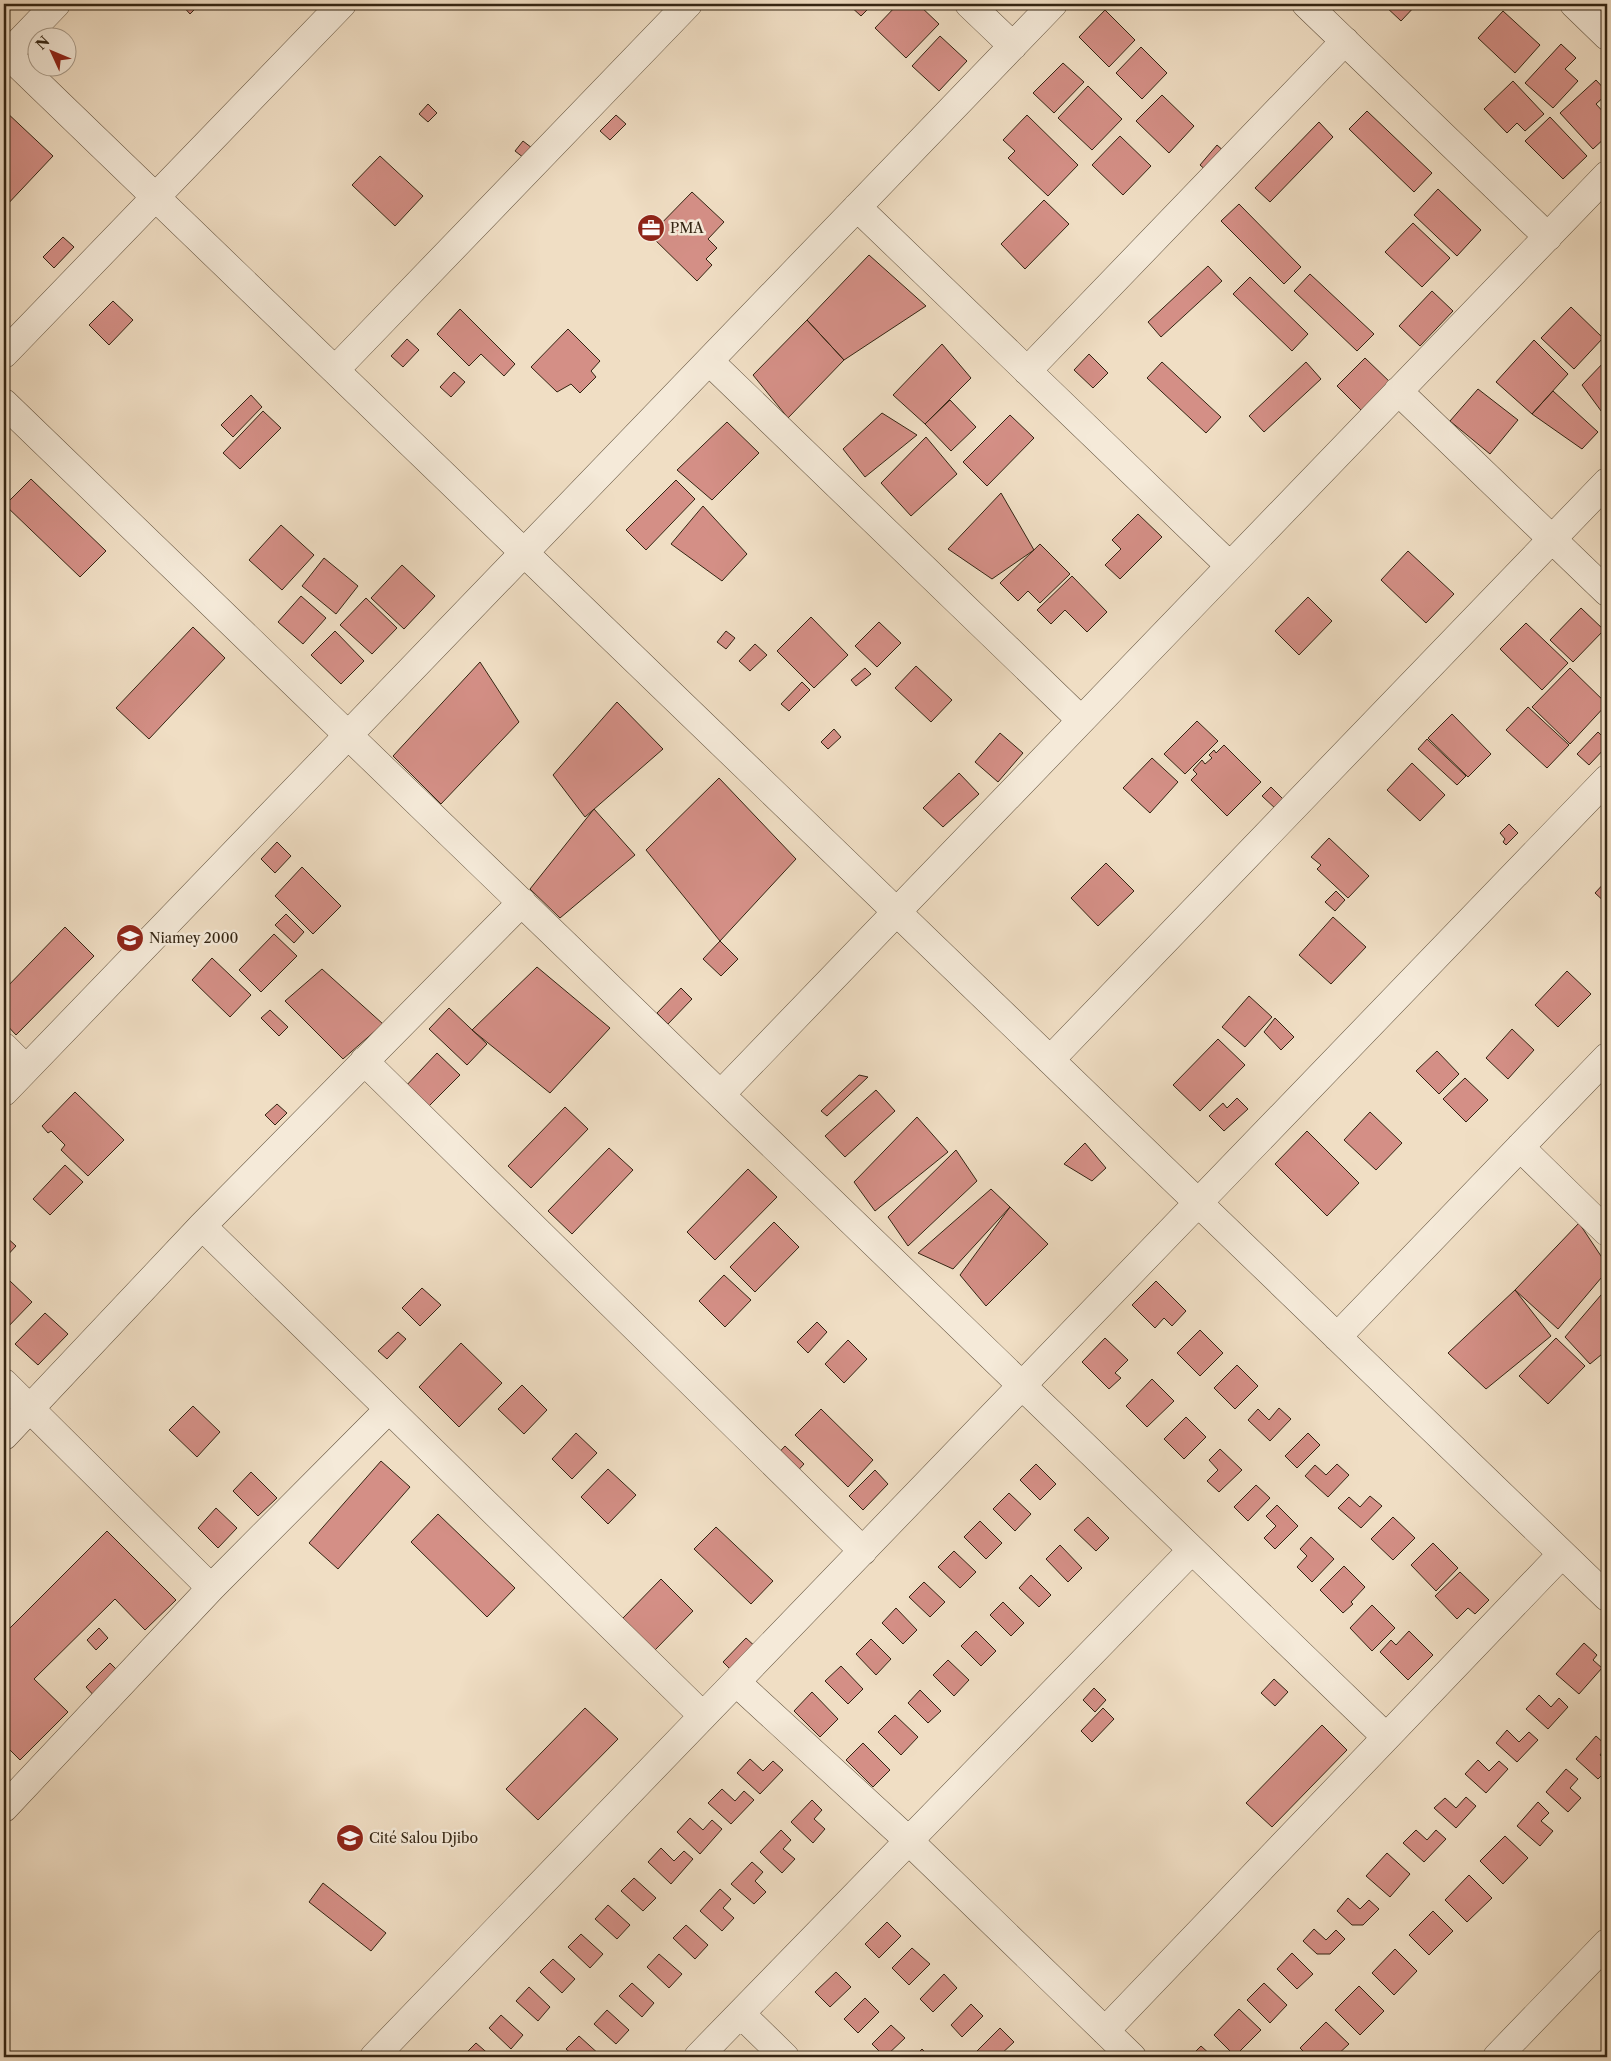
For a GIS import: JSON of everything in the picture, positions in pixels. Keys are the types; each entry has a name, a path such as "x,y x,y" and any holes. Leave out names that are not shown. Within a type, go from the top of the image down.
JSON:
{"street":[{"path":"56,4 5,54 156,197 1607,1597"},
{"path":"4,354 342,4"},
{"path":"335,370 688,4"},
{"path":"969,4 1013,46"},
{"path":"4,1092 1053,4"},
{"path":"1306,4 1548,236"},
{"path":"1574,4 1607,36"},
{"path":"1027,371 1345,41"},
{"path":"721,1094 1607,175"},
{"path":"857,207 1230,566"},
{"path":"709,361 1081,720"},
{"path":"1398,391 1607,592"},
{"path":"4,403 1386,1738"},
{"path":"1050,1060 1607,482"},
{"path":"374,2057 1607,779"},
{"path":"4,1436 202,1226 522,902"},
{"path":"4,1047 26,1069"},
{"path":"1337,1337 1607,1057"},
{"path":"364,1061 863,1551"},
{"path":"1520,1147 1607,1232"},
{"path":"202,1226 703,1716"},
{"path":"4,1383 211,1588"},
{"path":"4,1808 211,1588 389,1409"},
{"path":"698,2057 1192,1550"},
{"path":"1105,2031 1562,1554"},
{"path":"736,1682 909,1841 1132,2057"},
{"path":"1497,2057 1607,1943"},
{"path":"741,2014 785,2057"}],"building":[{"path":"181,4 200,4 190,14"},
{"path":"848,4 873,4 861,16"},
{"path":"898,4 918,4 939,24 906,58 875,28"},
{"path":"1383,4 1417,4 1401,21"},
{"path":"1105,10 1135,40 1109,67 1079,37"},
{"path":"1503,11 1540,45 1515,73 1478,38"},
{"path":"940,36 967,61 939,91 912,66"},
{"path":"1561,44 1576,58 1565,69 1578,81 1553,108 1525,83"},
{"path":"1141,47 1167,73 1142,99 1116,73"},
{"path":"1063,63 1084,82 1054,113 1033,93"},
{"path":"1596,80 1607,92 1596,104 1607,116 1607,136 1593,149 1560,113"},
{"path":"1513,81 1544,114 1525,131 1517,123 1507,133 1484,109"},
{"path":"1088,86 1122,119 1092,150 1058,118"},
{"path":"1162,95 1194,126 1169,153 1136,121"},
{"path":"428,104 437,113 428,122 419,114"},
{"path":"4,110 53,156 4,208"},
{"path":"1367,111 1432,173 1414,192 1349,129"},
{"path":"616,115 626,124 610,140 600,131"},
{"path":"1027,115 1078,165 1048,196 1008,158 1015,151 1003,140"},
{"path":"1550,117 1587,156 1563,179 1525,141"},
{"path":"1319,122 1333,137 1270,202 1255,188"},
{"path":"1120,136 1151,166 1123,195 1092,165"},
{"path":"523,141 532,148 524,158 515,151"},
{"path":"1217,145 1225,152 1208,172 1200,165"},
{"path":"380,156 423,196 395,226 352,185"},
{"path":"1438,189 1481,230 1457,256 1414,215"},
{"path":"692,192 724,222 708,239 717,248 706,259 712,265 697,281 650,235"},
{"path":"1044,200 1069,224 1025,269 1001,244"},
{"path":"1239,204 1301,267 1284,284 1221,221"},
{"path":"1413,223 1450,258 1422,287 1385,252"},
{"path":"63,237 74,247 54,268 43,257"},
{"path":"869,255 926,306 844,360 807,320"},
{"path":"1208,266 1222,281 1161,337 1148,322"},
{"path":"1310,274 1374,334 1357,351 1294,291"},
{"path":"1250,277 1308,334 1292,351 1233,294"},
{"path":"1432,291 1453,311 1420,346 1399,326"},
{"path":"113,301 133,320 109,345 89,325"},
{"path":"1571,307 1603,338 1574,369 1541,338"},
{"path":"460,309 515,364 504,376 481,354 469,366 437,334"},
{"path":"807,320 844,360 788,418 753,375"},
{"path":"568,329 600,361 591,371 596,377 580,393 571,384 557,392 531,367"},
{"path":"407,339 419,350 403,367 391,356"},
{"path":"1534,340 1568,374 1532,414 1496,382"},
{"path":"942,344 971,378 925,424 893,395"},
{"path":"1089,354 1108,373 1093,388 1074,370"},
{"path":"1365,358 1392,384 1364,413 1337,386"},
{"path":"1607,359 1607,419 1582,385"},
{"path":"1162,362 1221,417 1206,433 1147,378"},
{"path":"1306,362 1321,379 1264,432 1249,416"},
{"path":"454,372 465,382 451,397 440,387"},
{"path":"1478,389 1518,420 1490,454 1450,421"},
{"path":"1553,391 1598,432 1582,449 1532,414"},
{"path":"251,395 262,407 233,437 221,425"},
{"path":"950,400 976,427 951,451 925,424"},
{"path":"263,411 281,428 240,469 223,453"},
{"path":"882,413 917,435 865,477 843,449"},
{"path":"1010,415 1034,438 987,486 963,462"},
{"path":"727,422 759,453 712,500 677,470"},
{"path":"926,437 957,474 911,516 881,483"},
{"path":"31,479 106,551 80,577 5,505"},
{"path":"676,480 695,499 646,550 626,530"},
{"path":"1001,493 1034,550 992,579 948,549"},
{"path":"703,506 747,554 722,581 671,544"},
{"path":"1138,514 1162,537 1120,579 1105,565 1121,549 1112,540"},
{"path":"281,525 314,555 282,590 249,560"},
{"path":"1040,544 1070,574 1040,603 1028,591 1018,601 1000,583"},
{"path":"1408,551 1454,594 1426,623 1381,580"},
{"path":"324,558 358,586 336,614 302,586"},
{"path":"402,565 435,596 404,629 371,598"},
{"path":"1072,576 1107,612 1087,632 1065,610 1051,624 1037,610"},
{"path":"301,596 326,618 303,644 278,622"},
{"path":"1308,597 1332,621 1299,655 1275,631"},
{"path":"366,598 397,628 372,654 340,625"},
{"path":"1581,608 1604,630 1573,662 1550,640"},
{"path":"811,617 848,655 814,688 777,651"},
{"path":"879,622 901,643 877,667 855,646"},
{"path":"1526,623 1568,663 1542,690 1500,649"},
{"path":"193,627 225,658 149,739 116,708"},
{"path":"335,631 364,661 341,684 311,655"},
{"path":"726,631 735,638 726,649 717,642"},
{"path":"755,644 767,655 750,671 739,661"},
{"path":"480,662 519,722 441,804 393,756"},
{"path":"916,666 952,700 931,722 895,688"},
{"path":"865,668 871,674 856,686 851,680"},
{"path":"1570,668 1607,704 1570,744 1532,707"},
{"path":"802,682 810,690 789,711 781,704"},
{"path":"617,702 663,749 585,817 553,775"},
{"path":"1528,707 1569,745 1547,768 1506,730"},
{"path":"1452,714 1491,754 1468,777 1428,738"},
{"path":"1197,721 1218,741 1185,774 1164,754"},
{"path":"834,729 841,737 828,749 821,742"},
{"path":"1598,732 1607,741 1607,746 1589,765 1577,754"},
{"path":"1000,733 1023,753 998,782 975,762"},
{"path":"1427,739 1466,776 1457,785 1418,749"},
{"path":"1224,745 1261,782 1227,816 1191,780 1197,774 1193,770 1202,760 1205,764 1212,758 1209,755 1214,750 1216,753"},
{"path":"1152,758 1178,782 1150,813 1123,788"},
{"path":"1412,763 1445,795 1420,821 1387,790"},
{"path":"959,773 979,794 943,827 923,808"},
{"path":"719,778 796,859 720,941 646,850"},
{"path":"1271,787 1285,801 1277,810 1262,796"},
{"path":"594,809 635,855 560,918 530,889"},
{"path":"1509,824 1518,833 1506,845 1503,842 1505,839 1500,833"},
{"path":"1329,838 1369,876 1348,898 1317,869 1321,865 1311,857"},
{"path":"277,842 291,856 275,873 261,859"},
{"path":"1106,863 1134,891 1098,926 1071,898"},
{"path":"302,867 341,906 313,934 275,896"},
{"path":"1607,880 1607,904 1595,893"},
{"path":"1336,891 1345,900 1335,911 1325,902"},
{"path":"286,914 304,932 294,943 275,925"},
{"path":"1333,917 1366,947 1331,984 1299,955"},
{"path":"65,927 94,956 16,1035 4,1022 4,990"},
{"path":"274,934 297,956 261,992 239,970"},
{"path":"720,941 738,959 721,976 703,959"},
{"path":"212,958 251,995 230,1017 192,980"},
{"path":"537,967 610,1028 550,1093 472,1030"},
{"path":"322,969 383,1024 343,1059 285,1001"},
{"path":"1567,971 1591,994 1558,1027 1535,1005"},
{"path":"681,988 692,999 668,1024 657,1013"},
{"path":"1249,996 1272,1017 1245,1047 1222,1027"},
{"path":"449,1008 487,1044 467,1065 429,1029"},
{"path":"270,1010 288,1027 279,1036 261,1018"},
{"path":"1275,1018 1294,1037 1281,1050 1264,1032"},
{"path":"1512,1029 1534,1050 1508,1079 1486,1058"},
{"path":"1218,1039 1245,1065 1200,1111 1173,1085"},
{"path":"1437,1051 1459,1074 1439,1094 1416,1071"},
{"path":"437,1053 460,1075 425,1110 403,1089"},
{"path":"859,1075 868,1077 827,1116 821,1111"},
{"path":"1465,1078 1488,1100 1466,1122 1443,1099"},
{"path":"876,1090 895,1111 845,1157 825,1136"},
{"path":"75,1092 124,1140 88,1176 61,1150 65,1145 51,1131 48,1133 42,1126"},
{"path":"1237,1098 1248,1109 1224,1131 1209,1116 1223,1103 1227,1108"},
{"path":"277,1104 287,1113 275,1125 265,1115"},
{"path":"565,1107 588,1129 531,1188 508,1166"},
{"path":"1370,1112 1402,1143 1376,1170 1344,1140"},
{"path":"917,1117 948,1152 875,1211 854,1182"},
{"path":"1307,1131 1359,1183 1327,1216 1275,1164"},
{"path":"1085,1143 1106,1168 1092,1181 1064,1164"},
{"path":"609,1148 633,1170 572,1234 548,1211"},
{"path":"956,1150 977,1181 908,1246 888,1217"},
{"path":"65,1165 83,1182 50,1215 33,1199"},
{"path":"748,1169 777,1197 715,1260 687,1232"},
{"path":"991,1189 1010,1207 953,1269 918,1253"},
{"path":"1010,1207 1048,1244 986,1306 960,1275"},
{"path":"774,1222 799,1247 755,1292 730,1267"},
{"path":"1579,1223 1607,1265 1607,1271 1558,1329 1515,1290"},
{"path":"4,1235 16,1246 4,1259"},
{"path":"724,1275 751,1300 725,1327 699,1301"},
{"path":"10,1281 32,1302 4,1331 4,1287"},
{"path":"1156,1281 1186,1311 1172,1326 1164,1318 1155,1328 1132,1305"},
{"path":"422,1288 441,1305 420,1326 402,1308"},
{"path":"1607,1288 1607,1350 1590,1364 1565,1337"},
{"path":"1515,1290 1551,1336 1486,1389 1448,1353"},
{"path":"45,1313 68,1334 38,1365 15,1344"},
{"path":"817,1322 827,1332 808,1353 797,1342"},
{"path":"1200,1330 1223,1353 1200,1376 1177,1353"},
{"path":"398,1332 406,1339 387,1359 378,1351"},
{"path":"1105,1338 1128,1360 1115,1373 1121,1378 1109,1389 1082,1362"},
{"path":"1556,1338 1585,1366 1548,1404 1519,1376"},
{"path":"848,1340 867,1359 844,1383 825,1364"},
{"path":"461,1343 502,1383 459,1427 419,1387"},
{"path":"1237,1365 1258,1386 1235,1409 1214,1388"},
{"path":"1152,1379 1174,1401 1147,1427 1126,1406"},
{"path":"522,1385 547,1410 524,1434 498,1409"},
{"path":"193,1406 220,1432 197,1457 169,1430"},
{"path":"1279,1408 1291,1419 1270,1441 1248,1420 1258,1409 1269,1420"},
{"path":"821,1409 873,1460 848,1487 795,1435"},
{"path":"1186,1417 1206,1437 1184,1459 1164,1439"},
{"path":"576,1433 597,1453 572,1479 552,1459"},
{"path":"1308,1433 1320,1445 1297,1468 1285,1456"},
{"path":"785,1446 804,1464 792,1477 773,1459"},
{"path":"1220,1449 1242,1470 1219,1492 1207,1481 1218,1470 1209,1460"},
{"path":"381,1461 410,1487 338,1569 309,1543"},
{"path":"1036,1464 1056,1484 1040,1500 1020,1480"},
{"path":"1337,1464 1349,1475 1328,1497 1305,1476 1315,1465 1326,1475"},
{"path":"608,1469 636,1495 608,1524 581,1497"},
{"path":"875,1470 888,1484 863,1510 849,1496"},
{"path":"251,1472 277,1498 258,1516 233,1491"},
{"path":"1256,1485 1270,1498 1248,1521 1234,1507"},
{"path":"1009,1493 1031,1514 1015,1531 993,1509"},
{"path":"1370,1496 1382,1506 1361,1528 1338,1508 1349,1497 1360,1507"},
{"path":"1277,1505 1298,1526 1275,1549 1264,1538 1276,1526 1266,1516"},
{"path":"216,1508 237,1528 218,1548 198,1528"},
{"path":"438,1514 515,1588 487,1617 411,1542"},
{"path":"1088,1517 1109,1538 1096,1551 1074,1530"},
{"path":"1393,1517 1415,1538 1393,1560 1371,1539"},
{"path":"980,1521 1002,1543 986,1559 964,1537"},
{"path":"716,1527 773,1581 751,1604 694,1549"},
{"path":"107,1531 176,1600 145,1630 115,1599 34,1679 68,1712 20,1760 4,1744 4,1634"},
{"path":"1311,1537 1334,1559 1312,1582 1297,1567 1307,1556 1300,1549"},
{"path":"1433,1543 1458,1568 1436,1591 1411,1565"},
{"path":"1060,1545 1082,1568 1068,1582 1046,1559"},
{"path":"954,1551 976,1572 960,1588 938,1567"},
{"path":"1344,1566 1365,1587 1351,1602 1353,1604 1343,1613 1320,1590"},
{"path":"1460,1572 1489,1600 1475,1614 1468,1608 1457,1619 1435,1596"},
{"path":"1031,1575 1051,1595 1039,1607 1019,1588"},
{"path":"661,1579 693,1611 655,1650 623,1618"},
{"path":"924,1582 945,1602 930,1617 909,1597"},
{"path":"1003,1602 1024,1623 1011,1636 990,1615"},
{"path":"1372,1605 1395,1628 1372,1651 1350,1628"},
{"path":"896,1608 917,1630 903,1644 882,1623"},
{"path":"99,1628 108,1638 96,1650 87,1640"},
{"path":"976,1631 996,1651 981,1666 961,1646"},
{"path":"1409,1631 1433,1655 1408,1680 1380,1652 1391,1640 1396,1645"},
{"path":"746,1638 759,1650 736,1675 723,1662"},
{"path":"871,1639 891,1659 876,1675 856,1654"},
{"path":"1584,1643 1597,1655 1593,1660 1602,1668 1579,1694 1556,1674"},
{"path":"948,1660 969,1680 954,1696 933,1675"},
{"path":"110,1663 121,1674 97,1699 86,1687"},
{"path":"841,1666 863,1689 848,1704 825,1681"},
{"path":"1274,1679 1288,1692 1275,1706 1261,1693"},
{"path":"1094,1688 1106,1700 1095,1712 1083,1700"},
{"path":"920,1690 941,1711 928,1723 908,1703"},
{"path":"812,1692 838,1719 820,1737 794,1711"},
{"path":"1539,1695 1551,1707 1559,1698 1568,1707 1548,1729 1526,1709"},
{"path":"585,1708 618,1739 538,1820 506,1789"},
{"path":"1103,1708 1114,1719 1092,1742 1081,1731"},
{"path":"895,1715 918,1737 901,1755 878,1732"},
{"path":"1322,1725 1347,1750 1272,1827 1246,1803"},
{"path":"1507,1730 1519,1742 1529,1732 1538,1740 1517,1762 1496,1743"},
{"path":"1596,1736 1607,1746 1600,1755 1607,1762 1607,1770 1598,1779 1576,1759"},
{"path":"863,1743 890,1770 873,1787 846,1760"},
{"path":"750,1759 763,1771 773,1761 783,1770 760,1794 737,1773"},
{"path":"1478,1760 1489,1771 1499,1761 1508,1769 1486,1793 1465,1774"},
{"path":"1566,1769 1578,1779 1570,1788 1581,1798 1568,1812 1546,1792"},
{"path":"722,1789 735,1801 744,1791 754,1800 731,1824 708,1803"},
{"path":"1466,1797 1476,1806 1456,1828 1434,1808 1445,1798 1456,1808"},
{"path":"812,1800 822,1810 814,1819 825,1829 813,1843 791,1822"},
{"path":"1538,1802 1549,1813 1541,1821 1553,1831 1540,1846 1517,1826"},
{"path":"690,1818 703,1830 712,1820 722,1829 700,1854 677,1832"},
{"path":"781,1830 791,1840 783,1849 795,1859 782,1873 760,1852"},
{"path":"1416,1830 1427,1840 1436,1830 1446,1839 1424,1862 1403,1843"},
{"path":"1505,1836 1528,1858 1503,1884 1480,1861"},
{"path":"661,1848 674,1861 684,1851 693,1859 671,1884 648,1862"},
{"path":"1387,1853 1410,1874 1390,1897 1366,1876"},
{"path":"752,1862 763,1872 755,1881 766,1892 754,1904 731,1884"},
{"path":"1469,1875 1492,1898 1467,1922 1445,1900"},
{"path":"634,1878 656,1898 643,1911 621,1891"},
{"path":"323,1883 386,1933 371,1951 309,1902"},
{"path":"720,1889 731,1899 723,1908 734,1918 722,1931 700,1911"},
{"path":"1348,1898 1360,1909 1369,1900 1379,1909 1363,1925 1352,1925 1337,1911"},
{"path":"608,1905 630,1925 617,1939 595,1919"},
{"path":"1433,1911 1453,1931 1429,1955 1409,1935"},
{"path":"887,1922 901,1936 879,1958 865,1944"},
{"path":"686,1925 708,1945 695,1959 673,1938"},
{"path":"1314,1929 1326,1940 1336,1930 1345,1939 1330,1954 1317,1954 1303,1941"},
{"path":"581,1934 603,1954 590,1968 568,1947"},
{"path":"912,1948 930,1964 909,1985 892,1968"},
{"path":"1395,1949 1417,1971 1394,1995 1372,1973"},
{"path":"1292,1953 1313,1974 1297,1989 1277,1969"},
{"path":"659,1954 682,1974 669,1988 647,1967"},
{"path":"553,1959 575,1979 562,1993 540,1972"},
{"path":"836,1972 851,1987 830,2007 815,1992"},
{"path":"944,1974 957,1988 933,2012 920,1999"},
{"path":"632,1983 654,2003 642,2017 619,1996"},
{"path":"1264,1983 1287,2005 1270,2023 1247,2000"},
{"path":"1359,1986 1384,2011 1360,2035 1335,2010"},
{"path":"529,1987 550,2007 538,2021 516,2001"},
{"path":"865,1998 879,2012 858,2033 844,2019"},
{"path":"971,2004 983,2016 962,2037 951,2025"},
{"path":"1239,2009 1261,2030 1235,2056 1214,2035"},
{"path":"607,2010 629,2030 616,2044 594,2024"},
{"path":"501,2015 523,2035 511,2049 489,2028"},
{"path":"1326,2022 1349,2044 1335,2057 1309,2057 1300,2048"},
{"path":"891,2025 905,2038 885,2057 872,2044"},
{"path":"1000,2028 1014,2042 998,2057 983,2057 977,2051"},
{"path":"579,2036 601,2056 575,2057 566,2049"},
{"path":"476,2043 492,2057 463,2056"},
{"path":"1201,2046 1213,2057 1190,2057"},
{"path":"922,2049 930,2057 914,2057"}],"place":[{"name":"PMA","path":"651,228"},
{"name":"Niamey 2000","path":"130,938"},
{"name":"Cité Salou Djibo","path":"350,1838"}]}
